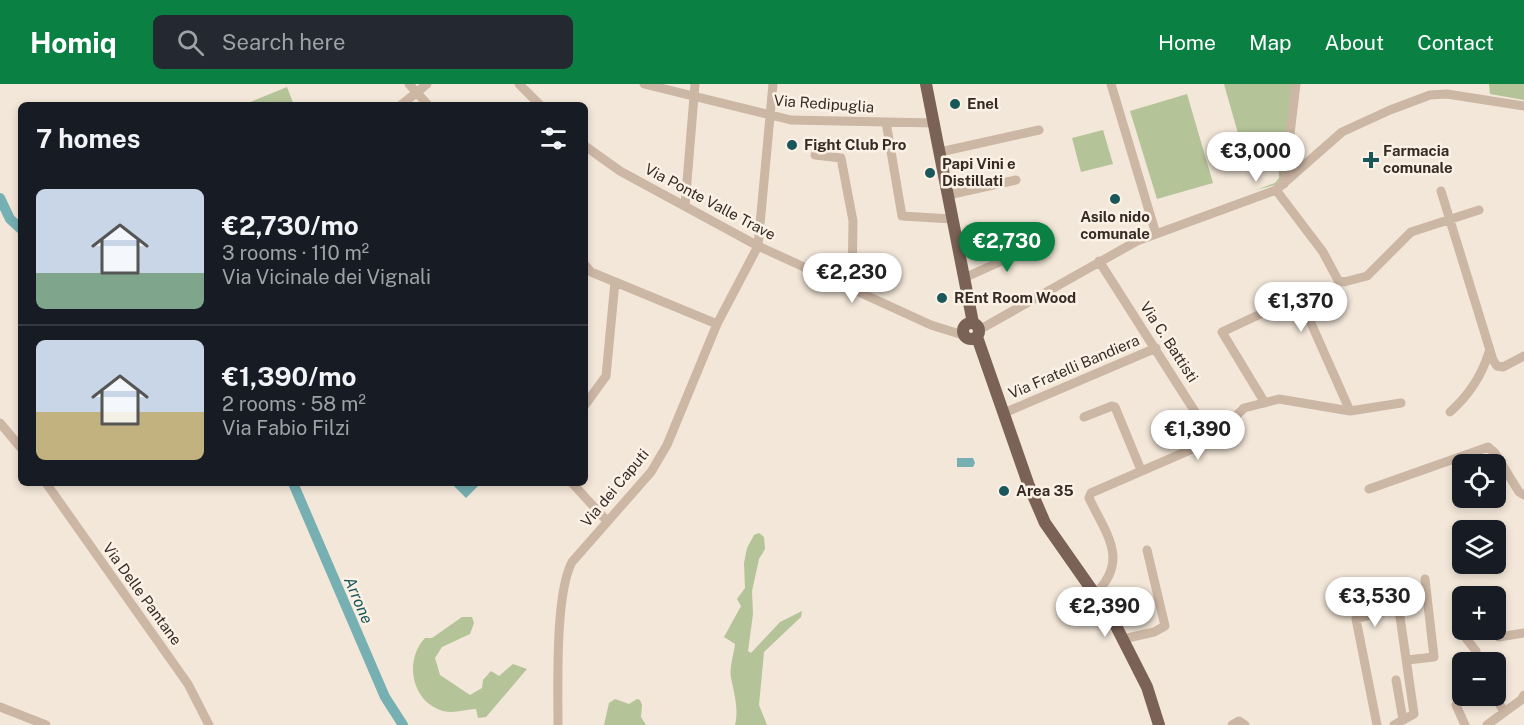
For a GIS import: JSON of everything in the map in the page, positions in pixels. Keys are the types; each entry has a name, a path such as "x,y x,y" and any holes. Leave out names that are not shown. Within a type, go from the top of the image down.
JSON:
{"main road":[{"path":"926,84 964,278 971,329 983,351 1029,486 1045,523 1095,594 1123,639 1147,687 1159,725"}],"street":[{"path":"409,84 425,102"},
{"path":"405,102 427,84"},
{"path":"519,84 537,102"},
{"name":"Via Redipuglia","path":"644,84 791,120 935,123"},
{"path":"685,206 695,84"},
{"path":"758,246 773,84"},
{"path":"1111,84 1156,234"},
{"path":"1296,84 1280,187 1323,252 1338,280 1344,282 1366,276 1407,234 1479,210"},
{"path":"971,329 1156,234 1280,187 1342,132 1412,101 1447,94 1524,106"},
{"path":"885,122 902,216 952,219"},
{"path":"940,152 1039,130"},
{"name":"Via Ponte Valle Trave","path":"588,148 620,171 758,246 852,289 971,329"},
{"path":"815,155 841,158 853,221 852,289"},
{"path":"948,195 1016,180"},
{"path":"1441,191 1489,352 1500,367 1524,356"},
{"path":"964,278 1039,244"},
{"name":"Via dei Caputi","path":"558,725 565,576 572,562 651,472 667,445 717,324 758,246"},
{"name":"Via C. Battisti","path":"1100,261 1214,440"},
{"path":"588,272 717,324"},
{"path":"588,401 606,376 615,282"},
{"path":"1264,403 1222,331 1299,296 1350,411"},
{"name":"Via Fratelli Bandiera","path":"1004,413 1156,348"},
{"path":"1450,412 1473,384 1484,367 1489,352"},
{"path":"1095,594 1111,576 1115,559 1089,495 1141,470 1214,440 1244,408 1280,399 1350,411 1401,403"},
{"path":"1084,417 1112,406 1115,407 1141,470"},
{"path":"0,423 18,444"},
{"path":"1369,489 1488,447 1496,453 1519,492 1524,495"},
{"name":"Via Delle Pantane","path":"48,486 188,684 209,725"},
{"path":"575,486 607,521"},
{"path":"1123,639 1154,632 1165,626 1147,550"},
{"path":"1407,660 1434,657 1425,579"},
{"path":"1396,680 1398,723 1414,714 1399,610"},
{"path":"1377,725 1356,619 1386,611"},
{"path":"1506,636 1524,633"},
{"path":"1467,640 1476,652"},
{"path":"1487,725 1521,700 1524,695"},
{"path":"0,706 46,725"},
{"path":"1456,706 1465,725"},
{"path":"1501,706 1504,712"},
{"path":"1232,725 1239,721 1245,725"}],"green space":[{"path":"1224,84 1293,84 1283,178 1275,185 1256,190 1275,183 1279,178 1278,145 1243,151"},
{"path":"1489,84 1524,84 1524,100 1490,94"},
{"path":"287,87 293,102 250,102"},
{"path":"1187,94 1213,183 1157,199 1130,111"},
{"path":"1103,130 1113,164 1081,172 1072,138"},
{"path":"759,533 764,537 765,549 759,559 752,591 753,614 748,651 751,653 780,622 802,611 801,617 764,652 759,705 767,725 735,725 736,707 731,665 735,644 724,637 741,606 737,599 745,588 744,563 747,548 754,535"},
{"path":"462,617 472,617 474,623 470,634 442,647 435,658 440,675 470,695 482,688 483,680 491,671 499,676 513,664 527,669 486,717 478,718 476,709 447,712 432,706 418,690 414,679 414,657 418,647 425,638 432,638"},
{"path":"615,699 629,704 637,699 640,700 641,717 646,725 604,725 609,703"}],"water":[{"path":"957,458 973,458 975,463 973,467 957,467"},
{"path":"454,486 478,486 466,498"}],"waterway":[{"name":"Arrone","path":"0,198 10,219 18,226"},
{"name":"Arrone","path":"294,486 385,697 403,725"}],"place":[{"name":"Enel","path":"955,104"},
{"name":"Fight Club Pro","path":"792,145"},
{"name":"Farmacia comunale","path":"1371,160"},
{"name":"Papi Vini e Distillati","path":"930,173"},
{"name":"Asilo nido comunale","path":"1115,199"},
{"name":"REnt Room Wood","path":"942,298"},
{"name":"Area 35","path":"1004,491"}]}
